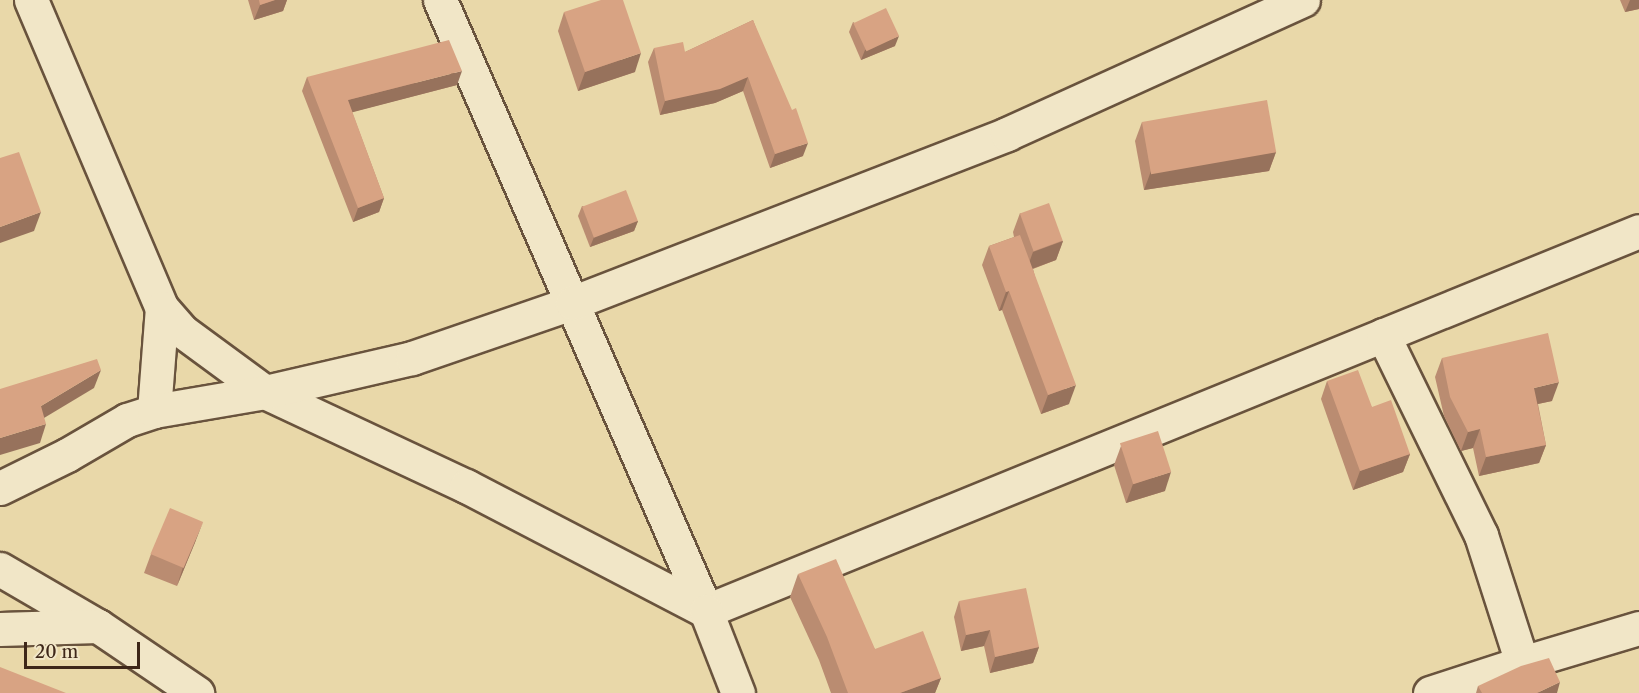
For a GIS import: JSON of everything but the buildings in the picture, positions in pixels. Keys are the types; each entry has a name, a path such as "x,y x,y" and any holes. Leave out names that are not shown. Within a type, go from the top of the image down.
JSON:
{"street":[{"path":"31,0 162,308 182,331 265,392 466,486 706,611 1639,231"},
{"path":"440,0 706,611 738,693"},
{"path":"0,488 67,455 127,420 154,411 265,392 412,358 572,303 1007,134 1303,0"},
{"path":"154,411 162,308"},
{"path":"1383,335 1481,535 1522,663"},
{"path":"0,569 98,626 197,693"},
{"path":"0,629 98,626"},
{"path":"1430,693 1639,628"}]}
